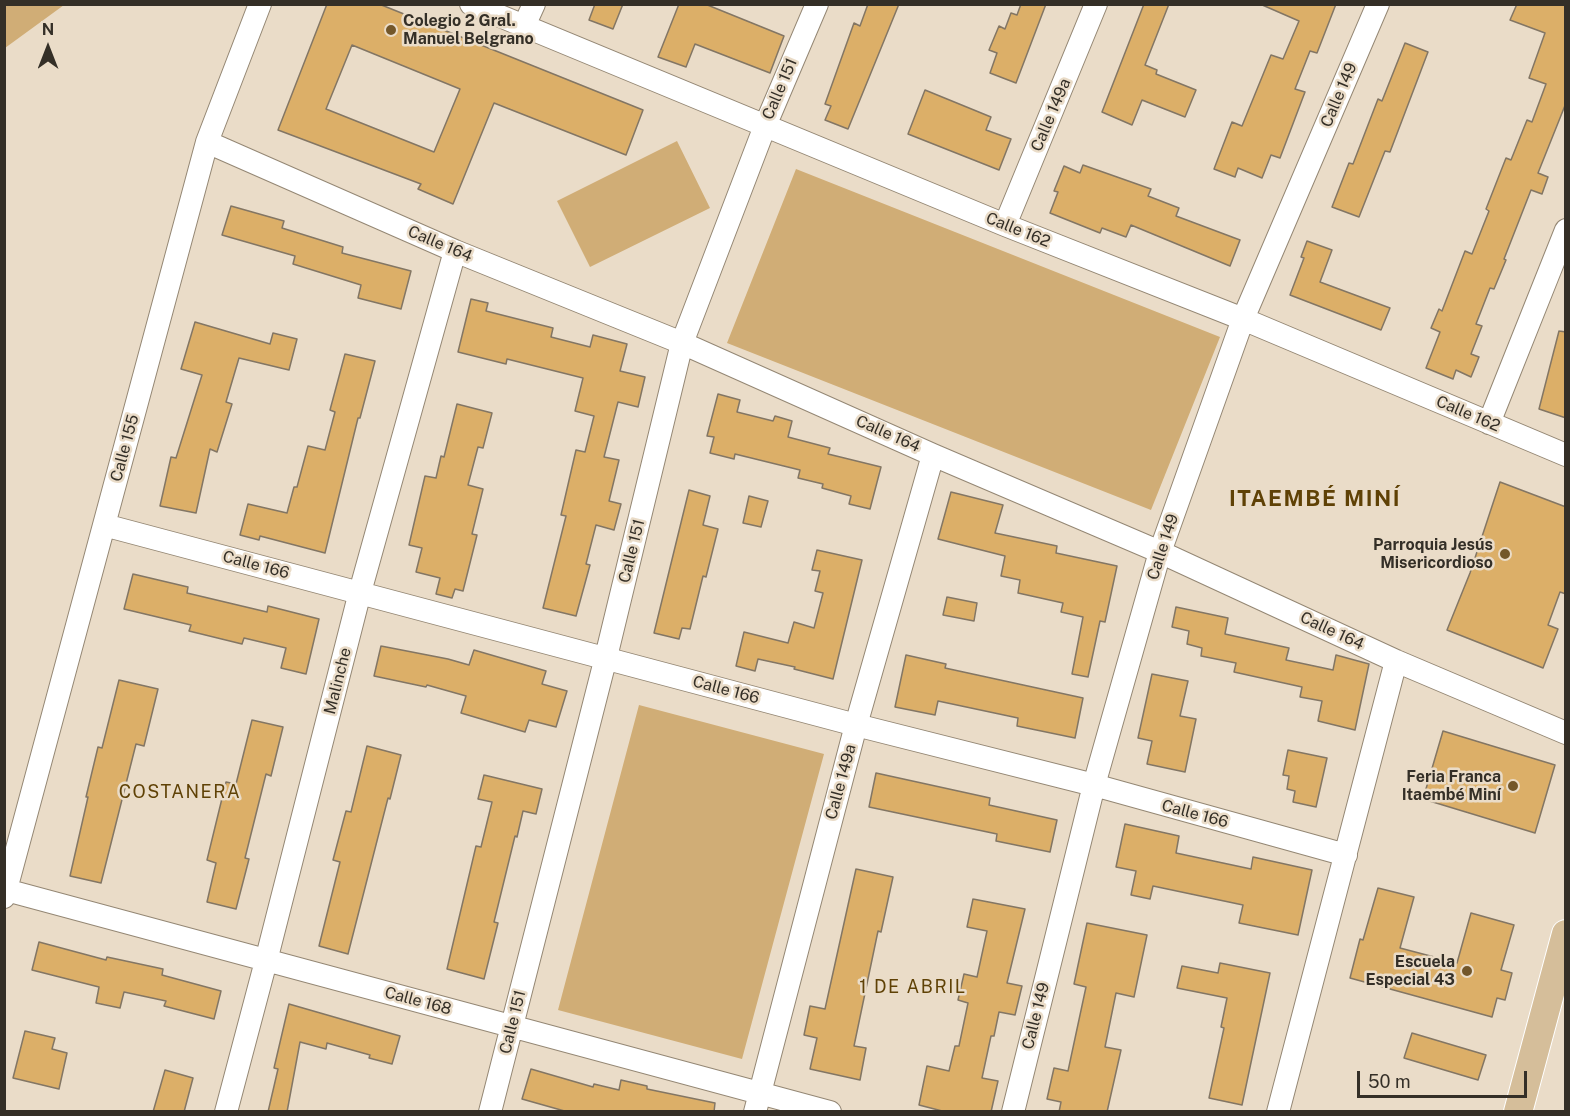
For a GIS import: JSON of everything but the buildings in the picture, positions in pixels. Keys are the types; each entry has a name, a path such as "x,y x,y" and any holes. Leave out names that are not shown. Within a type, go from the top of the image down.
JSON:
{"main road":[{"path":"1518,1112 1566,934"}],"street":[{"name":"Calle 155","path":"5,894 207,142 260,4"},
{"name":"Calle 162","path":"471,4 1005,225 1243,319 1566,455"},
{"path":"524,26 534,4"},
{"name":"Calle 151","path":"490,1112 606,657 682,343 765,126 817,4"},
{"name":"Calle 149a","path":"1005,225 1096,4"},
{"name":"Calle 149","path":"1013,1112 1094,786 1160,552 1243,319 1378,4"},
{"name":"Calle 164","path":"207,142 455,251 682,343 1160,552 1396,661 1566,733"},
{"path":"1489,423 1566,230"},
{"name":"Malinche","path":"226,1112 360,592 455,251"},
{"name":"Calle 149a","path":"758,1103 856,725 933,454"},
{"name":"Calle 166","path":"104,525 1347,855"},
{"path":"1278,1112 1396,661"},
{"name":"Calle 168","path":"5,894 513,1026 758,1103 830,1112"}],"shaded area":[{"path":"5,4 64,4 64,5 5,48"},
{"path":"677,141 710,208 590,267 557,201"},
{"path":"796,169 1220,337 1151,510 727,343"},
{"path":"639,705 824,754 742,1059 558,1010"}],"place":[{"name":"Colegio 2 Gral. Manuel Belgrano","path":"391,30"},
{"name":"Parroquia Jesús Misericordioso","path":"1505,554"},
{"name":"Feria Franca Itaembé Miní","path":"1513,786"},
{"name":"Escuela Especial 43","path":"1467,971"}],"district":[{"name":"ITAEMBÉ MINÍ","path":"1315,499"},
{"name":"COSTANERA","path":"180,792"},
{"name":"1 DE ABRIL","path":"913,987"}]}
